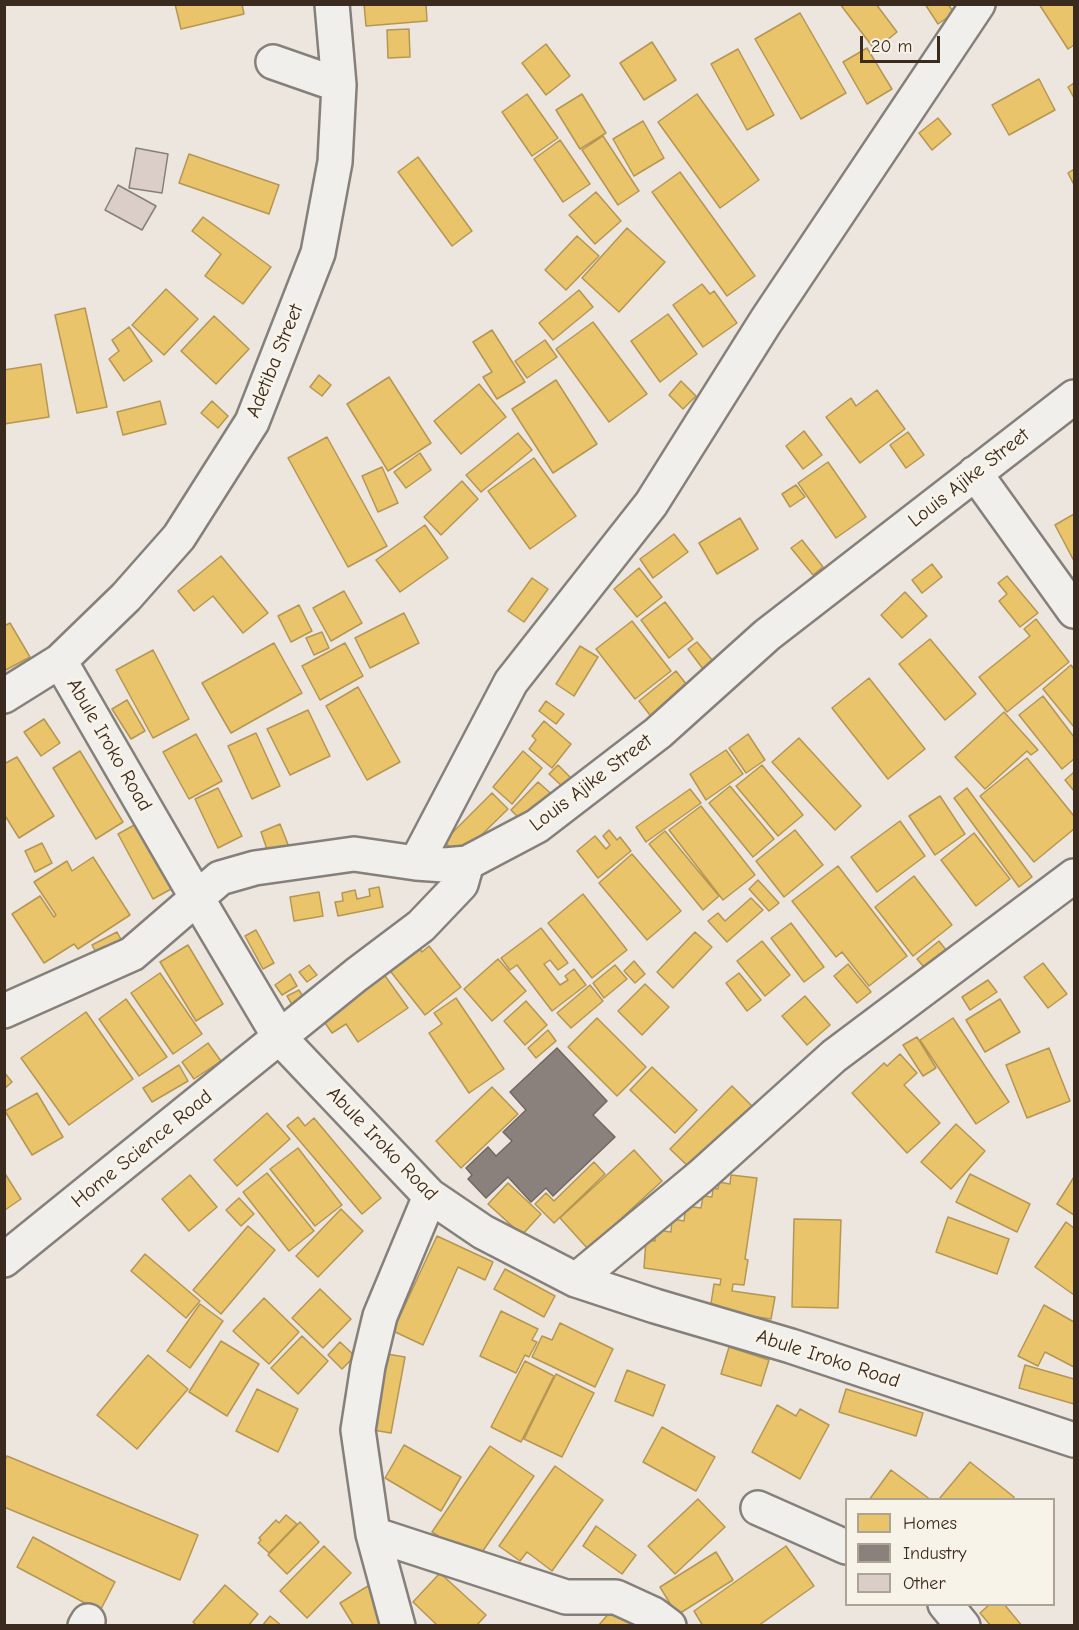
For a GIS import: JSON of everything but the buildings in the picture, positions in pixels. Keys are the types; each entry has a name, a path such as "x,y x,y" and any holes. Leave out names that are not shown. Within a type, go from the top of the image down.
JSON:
{"street":[{"name":"Adetiba Street","path":"4,696 60,661 126,597 179,537 252,422 318,253 336,162 339,85 332,4"},
{"path":"416,863 511,682 651,504 766,321 978,4"},
{"path":"273,62 339,85"},
{"name":"Louis Ajike Street","path":"4,1011 132,954 220,878 255,868 354,854 416,863 445,865 467,863 537,826 658,733 767,635 1074,397"},
{"path":"975,473 1074,611"},
{"name":"Abule Iroko Road","path":"60,661 196,898 280,1038 430,1196 483,1232 576,1280 802,1350 1074,1440"},
{"name":"Home Science Road","path":"4,1260 356,975 421,926 461,884 467,863"},
{"path":"576,1280 701,1176 834,1056 1074,876"},
{"path":"398,1626 373,1534 358,1430 368,1366 380,1316 430,1196"},
{"path":"758,1508 845,1547"},
{"path":"373,1534 566,1597 616,1597 653,1614 669,1626"},
{"path":"946,1606 963,1626"}]}
